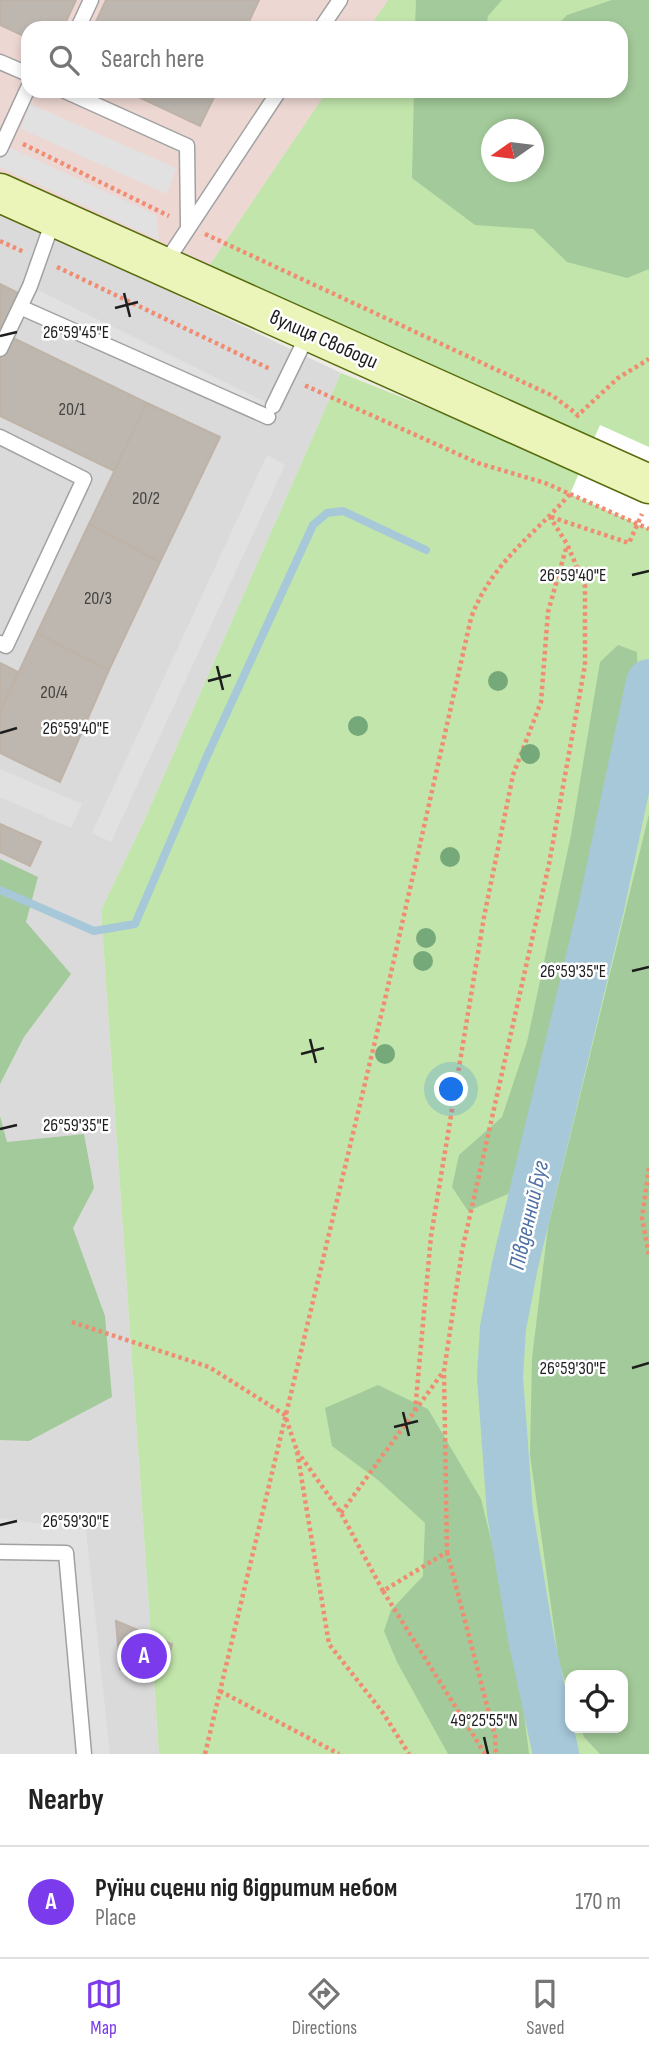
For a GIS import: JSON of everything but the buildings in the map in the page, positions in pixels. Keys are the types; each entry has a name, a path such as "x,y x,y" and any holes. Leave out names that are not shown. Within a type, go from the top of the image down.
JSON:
{"main road":[{"name":"вулиця Свободи","path":"0,192 546,438 588,438 646,496"}],"lane":[{"path":"81,21 91,0"},
{"path":"326,21 340,0"},
{"path":"0,62 21,71"},
{"path":"3,143 23,98"},
{"path":"81,98 187,146 188,226"},
{"path":"163,267 274,98"},
{"path":"0,349 30,286 54,218"},
{"path":"20,307 270,411 309,332"},
{"path":"0,437 84,479 6,646 0,643"},
{"path":"0,1552 66,1553 84,1754"}],"path":[{"path":"3,143 553,396 578,415 588,438"},
{"path":"546,438 578,415 618,378 649,359"},
{"path":"205,1754 423,839 471,618 479,596 507,556 550,517 570,494 649,529"},
{"path":"550,517 629,543 646,496"},
{"path":"496,1754 495,1736 447,1552 444,1371 462,1251 549,864 585,665 584,586 567,544 550,517"},
{"path":"415,1411 431,1236 484,917 513,775 541,702 548,612 567,544"},
{"path":"649,1168 642,1219 649,1255"},
{"path":"72,1322 209,1367 285,1415 297,1451 329,1644 383,1713 409,1754"},
{"path":"341,1513 444,1371"},
{"path":"297,1451 341,1513 383,1591 485,1754"},
{"path":"383,1591 447,1552"},
{"path":"220,1691 339,1754"}],"shaded area":[{"path":"0,0 388,0 374,21 21,21 21,98 322,98 205,272 0,178"},
{"path":"30,104 176,168 167,194 21,129"},
{"path":"0,143 156,215 159,240 0,167"},
{"path":"0,211 341,373 144,821 101,910 159,1754 0,1754"},
{"path":"30,286 273,406 268,417 20,307"},
{"path":"267,455 285,465 111,842 92,833"},
{"path":"0,769 82,804 71,828 0,797"},
{"path":"0,1518 86,1530 110,1754 0,1754"}],"green space":[{"path":"388,0 649,0 649,474 205,272 322,98 628,98 628,21 374,21"},
{"path":"416,0 502,0 488,16 487,21 415,21"},
{"path":"612,0 649,0 649,269 627,278 567,262 533,229 475,225 412,178 414,98 628,98 628,21 561,21 567,15"},
{"path":"341,373 649,499 649,1754 159,1754 101,910 144,821"},
{"path":"618,645 637,652 638,682 567,1016 528,1151 508,1194 468,1211 452,1187 459,1155 502,1117 527,1042 571,835 600,662"},
{"path":"649,814 649,1754 600,1754 583,1733 628,1733 628,1670 565,1670 565,1681 559,1663 530,1455 532,1358 548,1227"},
{"path":"0,859 38,877 26,922 71,974 24,1037 0,1084"},
{"path":"0,1116 7,1142 84,1134 94,1188 73,1228 105,1316 112,1397 29,1441 0,1440"},
{"path":"378,1385 428,1409 481,1499 514,1633 529,1754 448,1754 397,1662 384,1631 391,1610 423,1576 425,1523 378,1480 332,1446 325,1408"}],"pier":[{"path":"600,425 649,447 649,529 570,494"}],"waterway":[{"path":"0,890 94,931 135,924 207,756 313,525 327,513 343,511 426,550"},
{"name":"Південний Буг","path":"556,1754 531,1638 510,1513 500,1377 503,1328 515,1265 601,908 649,682"}],"place":[{"name":"Руїни сцени під відритим небом","path":"144,1656"}]}
